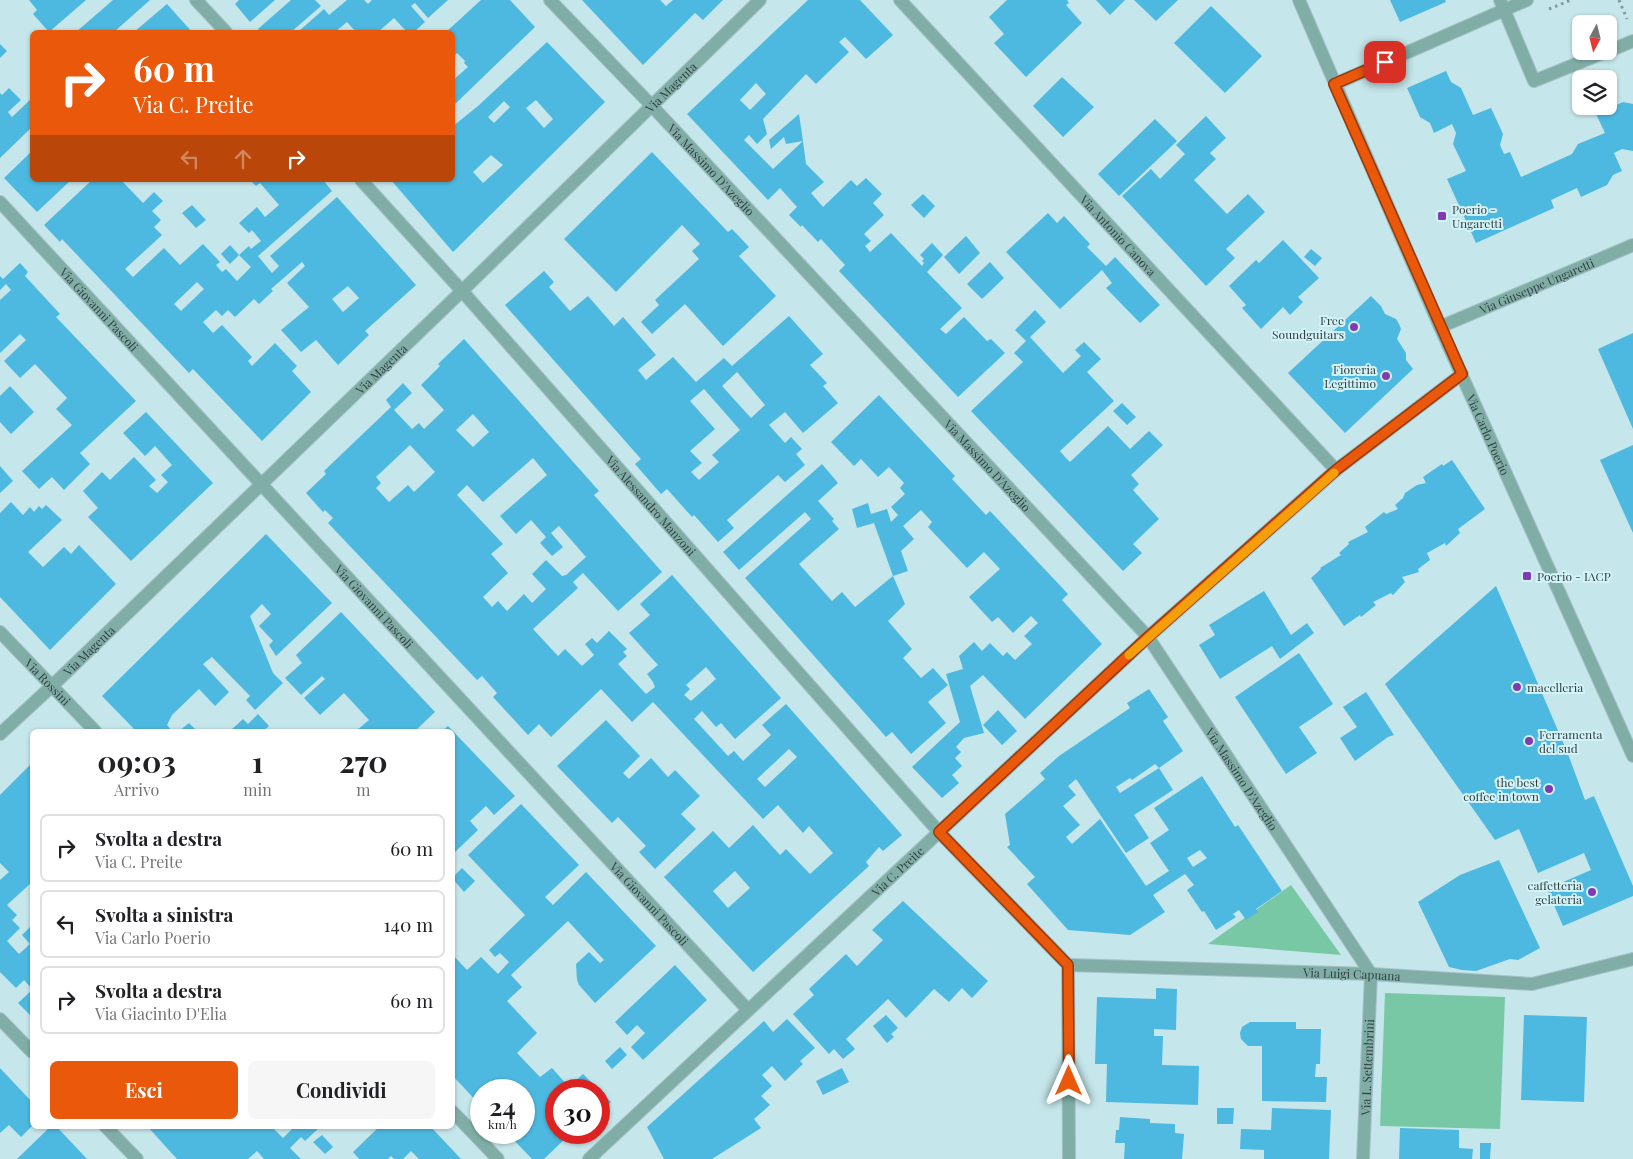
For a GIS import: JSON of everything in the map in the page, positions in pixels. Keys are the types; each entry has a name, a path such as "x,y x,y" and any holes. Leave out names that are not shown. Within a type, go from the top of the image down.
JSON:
{"street":[{"path":"196,0 224,30"},
{"name":"Via Massimo D'Azeglio","path":"550,0 651,105 1148,637 1371,974"},
{"name":"Via Magenta","path":"0,734 462,291 760,0"},
{"name":"Via Antonio Canova","path":"900,0 1336,470"},
{"name":"Via Carlo Poerio","path":"1298,0 1440,327 1633,756"},
{"path":"1334,84 1502,5 1527,0"},
{"path":"1502,5 1534,81 1586,60"},
{"path":"1618,47 1633,41"},
{"name":"Via Alessandro Manzoni","path":"363,182 462,291 939,832 1068,965"},
{"name":"Via Giovanni Pascoli","path":"0,202 748,1010"},
{"name":"Via Giuseppe Ungaretti","path":"1440,327 1633,245"},
{"name":"Via C. Preite","path":"589,1159 1148,637 1336,470 1462,374"},
{"name":"Via Rossini","path":"0,632 93,729"},
{"name":"Via Luigi Capuana","path":"1068,965 1371,974 1532,984 1633,959"},
{"path":"1068,965 1069,1159"},
{"name":"Via L. Settembrini","path":"1363,1159 1371,974"},
{"path":"0,1019 30,1050"},
{"path":"455,1114 498,1159"},
{"path":"108,1129 137,1159"}],"path":[{"path":"1548,10 1571,0"},
{"path":"1619,0 1630,26"}],"green space":[{"path":"1291,885 1341,955 1208,944"},
{"path":"1385,993 1505,997 1500,1129 1380,1126"}],"building":[{"path":"29,0 86,0 51,30 47,30 33,14 37,10"},
{"path":"113,0 150,0 116,30 78,30"},
{"path":"239,0 275,0 250,22 235,4"},
{"path":"291,0 315,0 321,6 293,30 258,29"},
{"path":"347,0 364,0 368,4 372,0 448,0 428,18 415,3 411,6 425,22 416,30 405,30 394,18 380,30 354,30 347,22 337,30 300,30 324,9 329,15"},
{"path":"481,0 510,0 535,27 455,104 455,78 468,67 457,53 455,55 455,30 448,30"},
{"path":"582,0 660,0 666,6 673,0 723,0 703,20 695,13 643,65"},
{"path":"808,0 860,0 893,35 866,59 845,37 839,42 849,52 816,84 806,74 763,119 767,134 757,144 749,135 744,140 773,169 803,141 806,164 824,182 811,193 823,207 851,180 857,186 866,178 882,194 873,203 884,215 864,234 871,241 865,246 870,252 891,233 922,266 924,259 920,255 932,243 943,255 927,272 962,308 940,329 946,334 964,317 987,341 991,339 1005,353 958,397 839,271 845,265 821,239 818,242 802,225 801,227 789,215 797,207 780,188 768,200 687,114","holes":["756,83 766,94 750,110 740,100"]},
{"path":"1007,0 1067,0 1069,3 1066,5 1082,23 1026,77 994,43 1004,34 989,17"},
{"path":"1096,0 1125,0 1110,15"},
{"path":"1134,0 1178,0 1156,21"},
{"path":"1390,0 1445,0 1446,2 1400,22"},
{"path":"167,4 190,30 136,30"},
{"path":"1211,6 1262,56 1225,93 1174,43"},
{"path":"547,42 605,102 453,252 393,182 455,182 455,125 478,106","holes":["536,100 553,119 544,128 526,108","504,101 510,107 494,123 488,117","491,155 503,165 483,183 473,172"]},
{"path":"0,44 7,51 0,58"},
{"path":"1446,71 1451,82 1461,88 1473,115 1491,108 1503,134 1500,145 1504,154 1510,152 1521,177 1572,154 1578,144 1605,133 1596,115 1617,115 1617,105 1623,102 1633,104 1633,151 1622,149 1614,153 1622,171 1613,175 1607,185 1581,197 1577,188 1551,200 1554,208 1476,243 1447,179 1466,171 1453,144 1456,133 1452,124 1434,133 1430,123 1420,117 1407,88"},
{"path":"1062,77 1094,107 1063,137 1033,106"},
{"path":"9,88 21,100 8,112 12,117 30,100 30,129 0,158 0,93 2,95"},
{"path":"799,114 803,141 786,144 784,137 771,149 769,140"},
{"path":"1206,116 1226,138 1210,153 1216,159 1194,180 1227,214 1248,194 1265,212 1226,249 1235,258 1206,286 1122,196 1151,169 1160,179 1185,154 1176,145"},
{"path":"1155,119 1177,141 1119,196 1098,174"},
{"path":"652,152 728,232 732,229 749,247 739,256 776,296 723,346 685,304 652,334 641,322 659,305 655,300 699,259 692,251 700,244 682,225 616,292 564,239"},
{"path":"30,153 30,182 69,182 37,212 4,178"},
{"path":"90,182 123,182 143,203 154,192 163,201 152,211 161,220 154,227 162,235 125,269 133,277 164,248 180,265 203,244 220,262 216,265 222,272 226,269 237,281 251,267 239,255 249,246 251,249 261,241 252,230 249,233 239,223 257,207 265,217 279,205 260,183 256,186 252,182 325,182 332,191 258,256 272,273 279,266 270,256 337,197 416,285 365,331 369,335 338,365 316,340 301,352 281,330 309,307 287,283 305,266 302,262 271,289 273,291 259,304 254,299 235,317 228,310 222,316 216,310 203,322 213,333 222,325 252,357 248,361 252,366 275,343 297,366 292,371 311,392 262,441 193,369 189,373 62,239 60,242 44,225","holes":["197,282 204,289 181,311 174,304","348,286 359,298 343,312 332,299"]},
{"path":"923,194 935,206 924,218 911,205"},
{"path":"192,205 206,220 196,228 182,213"},
{"path":"1048,213 1057,223 1064,216 1090,244 1087,247 1106,266 1115,257 1160,305 1140,323 1106,288 1112,283 1102,270 1060,309 1006,252"},
{"path":"966,236 980,253 959,274 944,257"},
{"path":"1283,240 1319,278 1298,297 1303,302 1290,315 1283,307 1261,329 1242,308 1246,305 1229,286 1256,260 1259,263"},
{"path":"230,245 239,255 230,264 221,254"},
{"path":"1311,249 1322,258 1315,266 1304,257"},
{"path":"990,262 1004,278 982,299 967,284"},
{"path":"20,263 28,272 25,276 60,314 56,317 136,401 80,453 90,464 64,490 52,477 39,489 22,471 72,425 56,409 67,398 35,364 20,378 4,361 26,340 20,334 0,353 0,300 11,290 6,284 0,290 0,276 3,279"},
{"path":"544,271 554,282 549,287 570,311 588,296 614,326 623,317 656,355 638,370 646,380 673,357 696,382 724,358 732,366 789,316 823,354 810,365 827,383 823,386 838,403 803,433 785,412 769,425 785,443 791,437 802,449 796,454 805,465 785,482 778,475 727,520 734,528 718,542 667,489 661,494 635,464 641,459 505,305","holes":["737,372 765,405 751,418 722,386","704,389 740,430 712,455 719,462 699,480 691,472 702,463 690,451 715,429 690,401"]},
{"path":"1371,296 1381,306 1385,314 1396,319 1399,324 1401,329 1397,339 1406,353 1406,360 1413,369 1345,433 1288,373"},
{"path":"1035,310 1046,322 1030,337 1063,373 1081,356 1075,350 1084,342 1101,359 1087,372 1114,401 1060,451 1065,457 1070,462 1108,426 1130,449 1149,431 1163,445 1131,475 1139,484 1133,490 1159,519 1133,544 1142,553 1123,571 971,411 1023,362 1014,353 1026,341 1015,330"},
{"path":"1633,333 1633,429 1598,349"},
{"path":"464,339 599,491 594,495 662,572 618,611 583,573 573,582 578,588 533,629 558,656 565,649 582,666 594,655 585,644 592,638 597,643 609,631 627,649 623,652 627,656 618,664 646,694 655,687 647,674 658,665 629,633 650,615 640,604 672,575 781,698 735,739 721,723 716,727 702,711 694,719 728,756 734,751 743,761 771,735 762,725 786,704 902,835 883,851 879,847 866,862 869,866 753,972 664,877 713,831 729,848 753,825 780,855 786,849 810,874 833,853 809,826 803,833 778,805 763,819 653,702 632,722 601,689 551,737 539,724 528,735 493,697 497,693 482,676 477,680 328,523 333,518 325,510 323,512 306,493 326,474 324,471 391,407 386,400 403,383 412,393 394,410 412,429 419,423 424,429 444,410 421,385 440,366 438,364","holes":["473,414 489,432 473,447 456,430","410,445 435,472 414,492 408,485 389,502 376,488 381,483 376,477","533,458 547,475 500,516 516,534 531,520 546,537 540,543 552,556 563,547 551,533 559,526 586,557 566,575 562,576 546,560 532,574 546,589 532,603 524,594 507,611 498,601 492,607 483,597 508,573 491,554 503,544 457,495 467,485 483,502","706,667 716,679 691,701 684,695 690,689 686,685","789,749 797,757 765,787 757,779","735,871 750,888 728,908 713,891"]},
{"path":"10,386 34,412 11,434 0,422 0,396"},
{"path":"879,395 955,476 952,479 986,515 990,511 1068,594 1062,600 1102,644 1025,719 983,675 970,686 984,733 964,738 956,747 961,752 955,758 962,766 952,775 959,783 942,798 912,767 960,722 946,674 963,669 959,656 974,642 982,651 990,643 1003,656 1007,652 1015,660 1032,644 1024,636 1038,623 1031,616 1013,633 998,617 992,622 969,597 1000,569 984,552 967,568 928,527 932,522 921,510 903,526 914,539 901,551 908,571 893,576 874,523 857,528 852,509 868,503 871,514 887,509 891,522 898,515 891,507 905,494 900,488 904,483 889,467 878,477 861,459 854,466 831,442"},
{"path":"1122,403 1136,417 1127,425 1113,411"},
{"path":"146,412 213,483 131,561 88,517 98,508 83,491 102,472 110,480 134,457 156,480 149,486 157,493 168,482 161,475 172,465 155,446 145,456 123,433"},
{"path":"1633,445 1633,533 1600,460"},
{"path":"1452,460 1485,509 1458,529 1460,533 1446,546 1445,543 1427,553 1430,560 1418,569 1419,572 1402,577 1405,582 1393,595 1391,593 1373,602 1376,605 1361,617 1360,615 1344,626 1311,578 1320,568 1341,555 1339,553 1349,544 1348,542 1368,532 1365,527 1384,512 1386,514 1398,509 1395,505 1403,498 1405,493 1417,485 1426,483 1423,477 1442,464 1443,466"},
{"path":"822,464 838,483 818,501 834,519 832,521 839,529 799,564 832,601 842,592 855,607 893,576 905,604 888,621 912,649 903,658 921,678 933,668 948,685 928,702 946,723 911,754 892,732 886,737 745,578 811,519 805,512 739,570 723,552"},
{"path":"0,466 13,481 0,493"},
{"path":"11,502 23,515 30,507 34,512 39,506 42,509 46,505 62,520 28,552 43,567 64,547 71,554 79,545 116,584 50,650 0,597 0,513"},
{"path":"266,534 332,603 276,656 269,645 273,641 259,626 271,614 262,604 250,616 273,673 283,683 255,710 246,700 250,696 212,657 203,664 229,692 215,706 199,689 172,715 167,725 170,729 134,729 102,696"},
{"path":"1496,586 1568,754 1585,800 1594,796 1633,886 1633,896 1563,926 1547,889 1591,870 1584,853 1538,873 1519,829 1495,840 1385,684"},
{"path":"1264,591 1291,635 1307,623 1314,633 1280,659 1272,646 1220,679 1199,645 1215,635 1209,625"},
{"path":"341,612 435,712 417,729 358,729 369,720 344,693 320,715 304,698 325,679 322,676 301,695 285,678 302,663 296,655"},
{"path":"1299,653 1333,704 1299,727 1317,753 1286,774 1235,697"},
{"path":"1149,689 1168,717 1163,721 1183,751 1159,768 1173,790 1134,815 1149,838 1126,853 1076,779 1068,786 1076,795 1063,806 1080,825 1066,837 1072,844 1100,819 1146,886 1169,871 1150,843 1169,830 1154,808 1202,776 1235,827 1238,825 1282,891 1256,909 1258,912 1246,920 1239,910 1233,914 1236,917 1216,930 1187,890 1194,885 1185,874 1153,895 1165,912 1130,935 1068,930 1027,884 1035,877 1007,847 1010,845 1005,814 1045,779 1040,773 1059,756 1130,708 1127,703","holes":["1155,764 1159,768 1120,793 1116,787 1130,778 1132,780","1200,850 1207,858 1193,867 1187,858"]},
{"path":"1366,692 1394,735 1388,737 1355,761 1340,738 1357,727 1343,707"},
{"path":"998,710 1017,731 1002,745 983,725"},
{"path":"258,714 269,726 265,729 232,729 243,719 248,724"},
{"path":"606,720 640,756 623,773 629,779 651,758 668,777 675,770 700,796 681,814 696,829 655,869 639,852 646,846 618,817 612,823 557,766"},
{"path":"189,723 195,729 182,729"},
{"path":"455,733 515,796 494,815 486,806 470,821 478,830 455,852"},
{"path":"30,765 30,884 7,905 17,915 12,920 20,928 7,941 19,954 30,944 30,987 24,980 16,988 0,972 0,880 9,872 0,863 0,795"},
{"path":"521,804 579,865 545,897 553,905 586,872 656,946 595,1003 579,985 576,964 589,952 600,963 604,960 568,921 511,975 522,987 507,1001 537,1033 517,1053 540,1077 552,1068 562,1079 545,1079 545,1144 560,1144 544,1159 532,1159 518,1144 535,1144 535,1079 470,1079 470,1094 455,1078 455,957 467,970 481,957 498,974 509,962 500,953 495,957 489,950 525,915 468,855"},
{"path":"1499,860 1540,948 1518,960 1510,959 1476,971 1449,967 1418,902 1460,875"},
{"path":"462,868 475,881 464,892 455,882 455,875"},
{"path":"903,901 988,981 972,998 962,988 949,1002 934,989 906,1018 888,999 846,1039 855,1049 843,1059 834,1049 829,1054 793,1014 814,995 809,989 846,954 857,966 883,940 872,930"},
{"path":"30,927 30,944 22,935"},
{"path":"675,965 707,1000 643,1060 631,1047 645,1033 637,1025 627,1035 615,1022"},
{"path":"1156,988 1177,989 1176,1030 1154,1029 1154,1036 1163,1036 1162,1065 1199,1066 1198,1105 1106,1102 1107,1064 1095,1064 1097,997 1156,999"},
{"path":"30,992 30,1015 18,1003"},
{"path":"886,1015 898,1028 891,1034 894,1037 887,1043 873,1026"},
{"path":"1524,1015 1587,1017 1584,1102 1521,1100"},
{"path":"787,1019 815,1048 800,1061 803,1064 785,1081 772,1066 762,1075 772,1086 761,1096 770,1105 754,1119 761,1128 712,1159 664,1159 647,1127 764,1021 773,1032"},
{"path":"1250,1022 1296,1022 1296,1029 1321,1029 1320,1064 1316,1064 1315,1077 1327,1077 1326,1102 1262,1101 1262,1046 1248,1046 1241,1039 1240,1033 1242,1027"},
{"path":"620,1047 627,1055 612,1069 605,1061"},
{"path":"0,1068 30,1100 30,1128 21,1137 9,1125 0,1133"},
{"path":"842,1068 849,1082 823,1095 816,1081"},
{"path":"583,1074 588,1079 578,1079"},
{"path":"1217,1108 1234,1108 1233,1124 1217,1124"},
{"path":"1272,1108 1331,1110 1329,1159 1264,1159 1264,1150 1240,1149 1241,1129 1271,1130"},
{"path":"1120,1117 1150,1119 1150,1123 1175,1124 1175,1133 1184,1134 1182,1159 1124,1159 1125,1143 1115,1143"},
{"path":"1400,1128 1459,1130 1459,1148 1473,1149 1472,1159 1399,1159"},
{"path":"48,1129 59,1129 87,1159 17,1159"},
{"path":"150,1129 274,1129 283,1138 292,1129 318,1129 305,1141 301,1137 290,1148 301,1159 264,1159 257,1151 248,1159 177,1159"},
{"path":"377,1129 433,1129 461,1159 419,1159 411,1151 403,1159 394,1159 391,1156 388,1159 359,1159 353,1152"},
{"path":"322,1135 333,1147 325,1154 313,1142"},
{"path":"1480,1143 1491,1143 1490,1159 1480,1159"}],"slow traffic":[{"path":"1129,655 1334,473"}],"place":[{"name":"Poerio - Ungaretti","path":"1442,216"},
{"name":"Free Soundguitars","path":"1354,327"},
{"name":"Fioreria Legittimo","path":"1386,376"},
{"name":"Poerio - IACP","path":"1527,576"},
{"name":"macelleria","path":"1517,687"},
{"name":"Ferramenta del sud","path":"1529,741"},
{"name":"the best coffee in town","path":"1549,789"},
{"name":"caffetteria gelateria","path":"1592,892"}],"route":[{"path":"1069,1081 1068,965 939,832 1148,637 1336,470 1462,374 1334,84 1385,62"}]}
